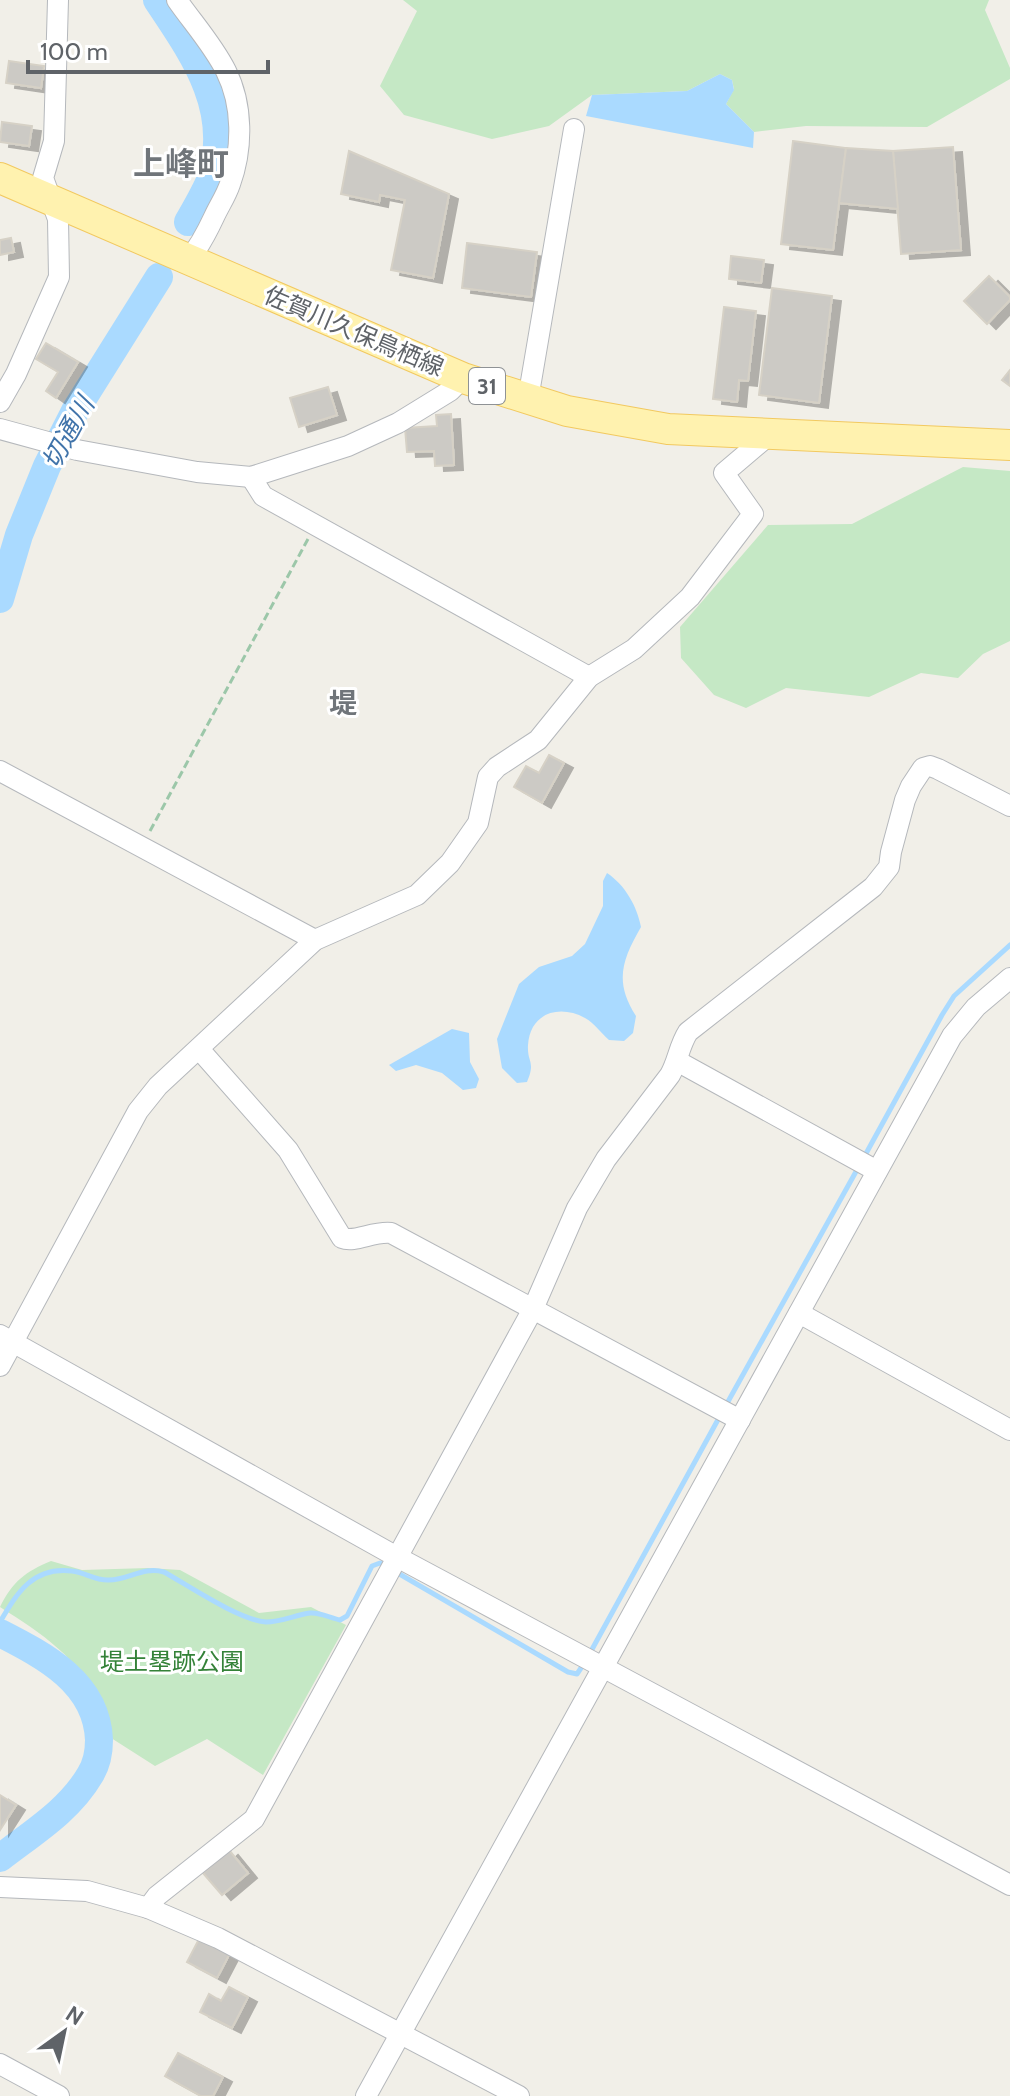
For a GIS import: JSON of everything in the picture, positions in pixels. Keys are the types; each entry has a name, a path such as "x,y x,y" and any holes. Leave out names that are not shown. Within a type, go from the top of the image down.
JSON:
{"main road":[{"name":"佐賀川久保鳥栖線","path":"0,178 463,378 567,411 668,429 1010,445"}],"street":[{"path":"0,402 16,374 59,277 58,219 43,178 54,141 58,0"},
{"path":"177,0 213,48 226,72 236,103 239,132 238,157 230,185 199,247 189,259"},
{"path":"528,399 574,129"},
{"path":"0,429 77,450 197,472 251,477 348,446 398,423 450,391 463,378"},
{"path":"0,1366 7,1338 138,1111 158,1086 315,940 417,895 450,863 478,823 488,777 497,767 538,740 589,677 634,649 690,597 753,514 724,473 770,434"},
{"path":"251,477 263,496 589,677"},
{"path":"148,1908 157,1896 254,1819 533,1309 577,1208 606,1159 654,1098 677,1061 680,1044 688,1032 873,887 889,867 905,800 923,768 930,766 938,769 1010,806"},
{"path":"0,771 315,940"},
{"path":"366,2096 952,1036 976,1007 1010,978"},
{"path":"199,1049 288,1150 342,1238 349,1241 379,1232 391,1233 740,1420"},
{"path":"677,1061 877,1171"},
{"path":"799,1313 1010,1430"},
{"path":"7,1338 397,1557 1010,1885"},
{"path":"0,1887 87,1891 148,1908 218,1938 519,2096"},
{"path":"0,2064 59,2096"}],"path":[{"path":"141,847 316,525"}],"green space":[{"path":"403,0 989,0 985,10 1010,68 1010,79 927,127 806,126 754,132 726,104 734,89 732,80 720,74 687,91 592,95 549,126 492,139 404,115 380,86 417,11"},
{"path":"963,467 1010,471 1010,641 983,654 958,678 921,673 869,697 786,688 746,708 714,695 681,658 680,627 768,525 852,524"},
{"name":"堤土塁跡公園","path":"51,1561 82,1570 180,1570 259,1613 311,1607 346,1625 263,1775 207,1739 155,1766 108,1736 101,1706 93,1689 71,1661 45,1637 0,1607 21,1578"}],"water":[{"path":"720,74 732,80 734,90 726,104 754,132 753,148 586,116 592,95 687,91"},
{"path":"607,873 629,897 641,927 623,971 625,992 636,1016 633,1033 624,1041 609,1040 588,1020 575,1014 548,1014 534,1025 530,1034 528,1051 531,1070 527,1082 517,1083 502,1068 497,1039 519,984 539,967 572,956 585,944 603,906 603,881"},
{"path":"452,1029 469,1033 470,1062 479,1079 476,1088 463,1090 442,1073 416,1065 396,1071 389,1065"}],"building":[{"path":"9,61 44,66 41,88 6,83"},
{"path":"2,122 32,126 29,146 0,142"},
{"path":"793,141 846,148 833,250 781,244"},
{"path":"953,147 961,250 901,254 893,151"},
{"path":"846,148 893,151 898,209 839,203"},
{"path":"349,151 449,194 433,278 391,270 405,200 380,195 379,202 341,194"},
{"path":"11,238 14,252 0,255 0,240"},
{"path":"467,243 537,252 531,297 462,288"},
{"path":"731,256 764,260 761,283 729,279"},
{"path":"989,276 1010,300 987,324 964,301"},
{"path":"772,288 832,296 819,403 759,395"},
{"path":"724,307 756,311 748,381 739,380 737,402 713,399"},
{"path":"46,343 78,362 56,398 46,391 58,372 36,359"},
{"path":"1010,370 1010,386 1002,380"},
{"path":"328,387 337,415 299,427 290,398"},
{"path":"451,414 454,465 435,466 434,451 407,452 405,428 437,426 436,415"},
{"path":"549,755 564,763 542,803 514,787 526,766 539,773"},
{"path":"0,1795 16,1805 0,1830"},
{"path":"229,1850 248,1873 222,1895 203,1873"},
{"path":"199,1939 229,1955 217,1978 187,1962"},
{"path":"229,1987 248,1997 232,2028 200,2012 209,1994 221,2001"},
{"path":"178,2053 223,2077 213,2096 201,2096 165,2076"}],"waterway":[{"name":"切通川","path":"157,0 184,41 206,83 217,129 211,178 188,222"},
{"name":"切通川","path":"0,599 19,535 47,466 75,411 159,277"},
{"path":"863,1159 954,996 1010,945"},
{"path":"725,1407 858,1168"},
{"path":"590,1653 720,1416"},
{"path":"0,1622 28,1584 37,1577 58,1571 109,1580 143,1572 164,1572 228,1609 255,1620 272,1622 314,1613 340,1620 347,1616 372,1566 380,1563 388,1567"},
{"path":"396,1572 568,1672 577,1674 585,1662"},
{"name":"切通川","path":"0,1633 51,1662 79,1687 96,1720 99,1740 94,1767 72,1800 0,1858"}],"district":[{"name":"上峰町","path":"181,163"},
{"name":"堤","path":"343,703"}]}
